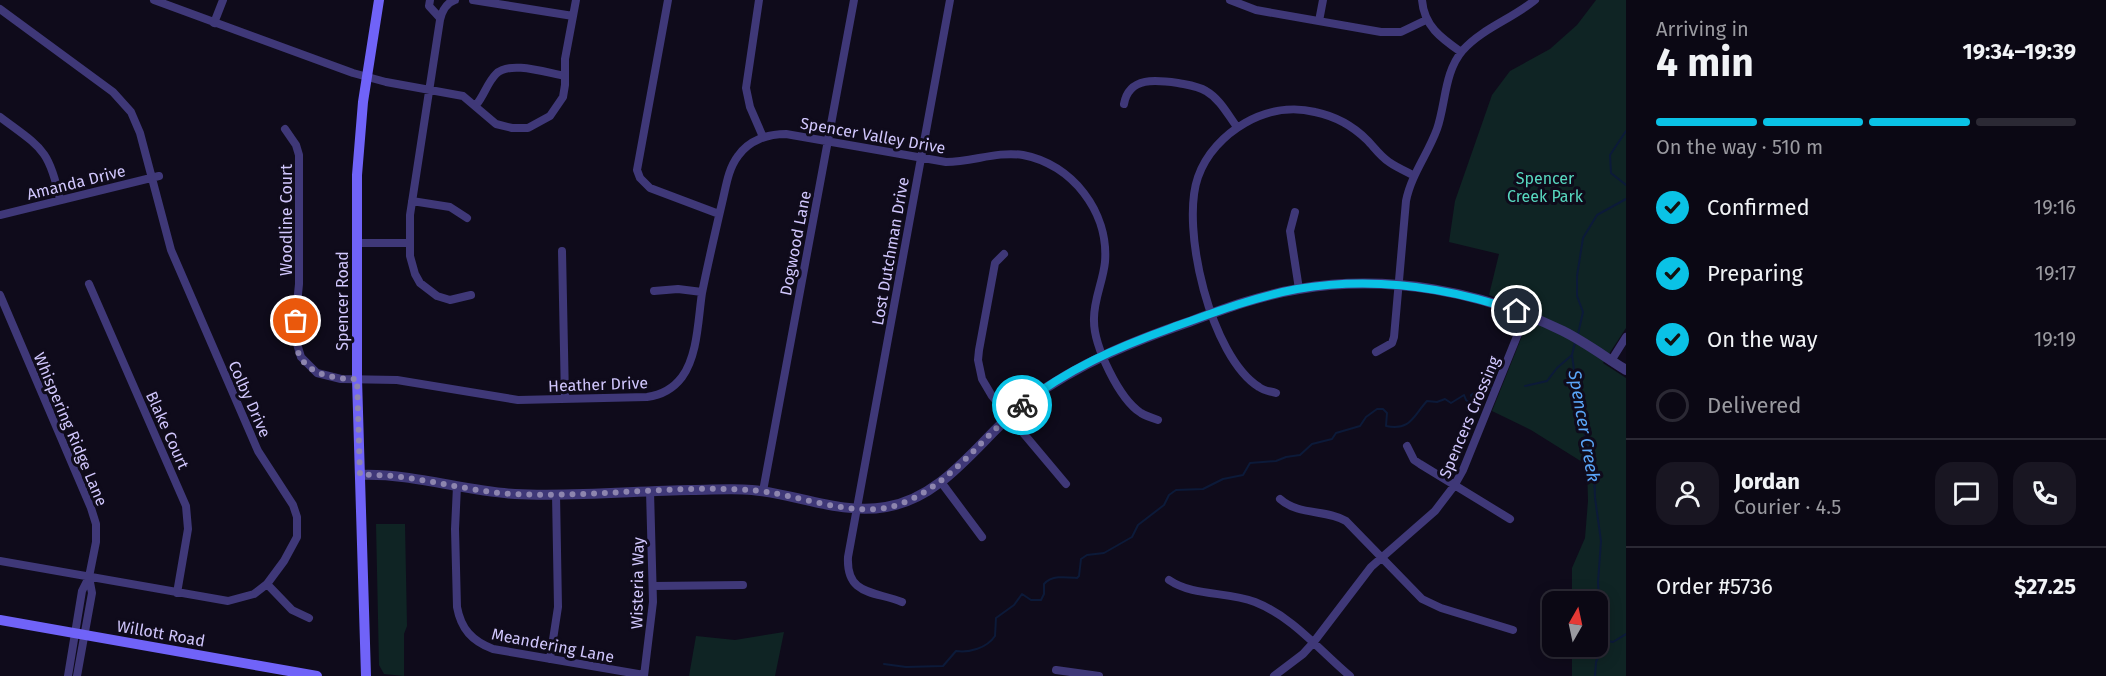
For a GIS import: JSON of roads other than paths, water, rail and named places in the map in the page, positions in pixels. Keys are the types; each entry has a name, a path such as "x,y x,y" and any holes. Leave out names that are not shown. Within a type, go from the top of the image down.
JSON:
{"main road":[{"name":"Spencer Road","path":"366,676 357,379 358,148 379,0"},
{"name":"Willott Road","path":"0,620 317,676"}],"street":[{"path":"154,0 367,77 463,96 495,124 512,129 528,128 543,122 555,111 563,97 565,59 576,0"},
{"path":"214,23 223,0"},
{"path":"430,0 429,6 440,18"},
{"path":"473,0 573,16"},
{"path":"668,0 637,170 640,178 650,188 719,214"},
{"path":"759,0 746,88 750,107 763,137"},
{"name":"Dogwood Lane","path":"763,491 854,0"},
{"name":"Lost Dutchman Drive","path":"902,602 850,585 848,557 950,0"},
{"path":"1230,0 1246,7 1391,33 1411,28 1426,20"},
{"path":"1319,21 1323,0"},
{"path":"1422,0 1426,20 1437,34 1461,52"},
{"path":"1377,352 1392,343 1394,337 1406,201 1413,175 1437,128 1450,72 1461,52 1485,31 1515,15 1535,0"},
{"path":"450,1 440,18 428,89 412,201 410,256 415,274 428,290 445,300 471,295"},
{"name":"Colby Drive","path":"0,9 96,79 131,112 155,176 166,235 176,261 258,451 293,505 297,517 297,537 293,547 267,584 254,594 228,601 0,561"},
{"path":"476,105 495,75 506,68 517,67 565,76"},
{"path":"1124,104 1128,91 1143,81 1185,84 1204,90 1212,96 1237,127"},
{"path":"1276,393 1264,390 1251,382 1226,347 1203,290 1192,205 1198,176 1203,166 1217,145 1237,127 1273,112 1301,110 1337,119 1358,131 1389,162 1413,175"},
{"path":"0,117 41,148 52,168 60,200"},
{"name":"Woodline Court","path":"285,129 296,145 299,155 299,284 295,342 305,363 317,373 333,378 357,379"},
{"name":"Spencer Valley Drive","path":"763,137 786,134 921,158 957,162 1001,154 1024,156 1049,163 1080,186 1098,218 1104,243 1105,263 1094,319 1096,340 1102,355 1118,385 1134,407 1140,413 1158,420"},
{"name":"Heather Drive","path":"357,379 397,380 510,399 647,397 667,392 681,378 690,359 719,214 734,161 745,148 763,137"},
{"name":"Amanda Drive","path":"0,215 155,176"},
{"path":"412,201 450,207 467,218"},
{"path":"1295,212 1290,231 1299,289"},
{"path":"357,243 410,243"},
{"path":"562,251 565,399"},
{"path":"1004,254 995,263 978,360 980,371 987,388 1066,484"},
{"name":"Blake Court","path":"89,284 186,506 188,529 177,593"},
{"path":"360,475 384,474 514,494 737,489 763,491 836,506 880,508 898,505 927,492 941,482 1009,415 1064,376 1102,355 1246,302 1299,289 1351,284 1399,285 1464,294 1526,314 1564,331 1626,370"},
{"path":"654,291 678,289 702,292"},
{"name":"Whispering Ridge Lane","path":"0,295 96,524 96,542 89,577 92,593 68,676"},
{"name":"Spencers Crossing","path":"1274,676 1314,643 1361,579 1381,557 1435,511 1454,486 1472,448 1526,314"},
{"path":"1611,361 1626,337"},
{"path":"1407,446 1414,460 1510,519"},
{"path":"941,482 982,537"},
{"name":"Meandering Lane","path":"457,486 455,529 459,617 462,626 475,640 493,649 644,676"},
{"name":"Wisteria Way","path":"644,676 652,620 650,491"},
{"path":"550,659 558,607 556,494"},
{"path":"1280,499 1295,508 1340,517 1353,526 1416,594 1431,604 1513,630"},
{"path":"1169,580 1185,589 1229,595 1256,602 1286,619 1350,676"},
{"path":"267,584 292,610 309,618"},
{"path":"653,586 742,585"},
{"name":"Whispering Ridge Lane","path":"77,676 80,633"},
{"path":"1056,670 1099,676"}],"waterway":[{"name":"Spencer Creek","path":"1626,131 1610,155 1611,173 1626,185"},
{"name":"Spencer Creek","path":"1578,334 1583,312 1577,296 1577,276 1583,238 1597,215 1626,199"},
{"name":"Spencer Creek","path":"1575,342 1572,355 1584,417 1585,438 1594,467 1595,498 1601,541 1598,582 1602,649 1596,662 1595,676"},
{"path":"1525,386 1547,381 1557,368 1572,355"},
{"path":"884,664 906,667 943,666 956,651 983,647 995,636 996,618 1014,605 1022,594 1031,600 1041,600 1044,594 1044,584 1047,581 1059,577 1077,578 1081,559 1087,555 1104,553 1132,537 1138,525 1164,505 1169,495 1176,490 1203,489 1223,479 1243,475 1250,463 1276,461 1300,455 1312,444 1332,439 1336,433 1360,426 1366,417 1377,409 1383,409 1387,413 1386,426 1401,426 1411,421 1427,401 1437,402 1445,399 1451,403 1464,395 1466,400 1474,405 1471,395 1474,393 1482,400 1482,390 1491,388"},
{"path":"1608,641 1613,642 1626,634"}],"park label":[{"name":"Spencer Creek Park","path":"1545,187"}]}
